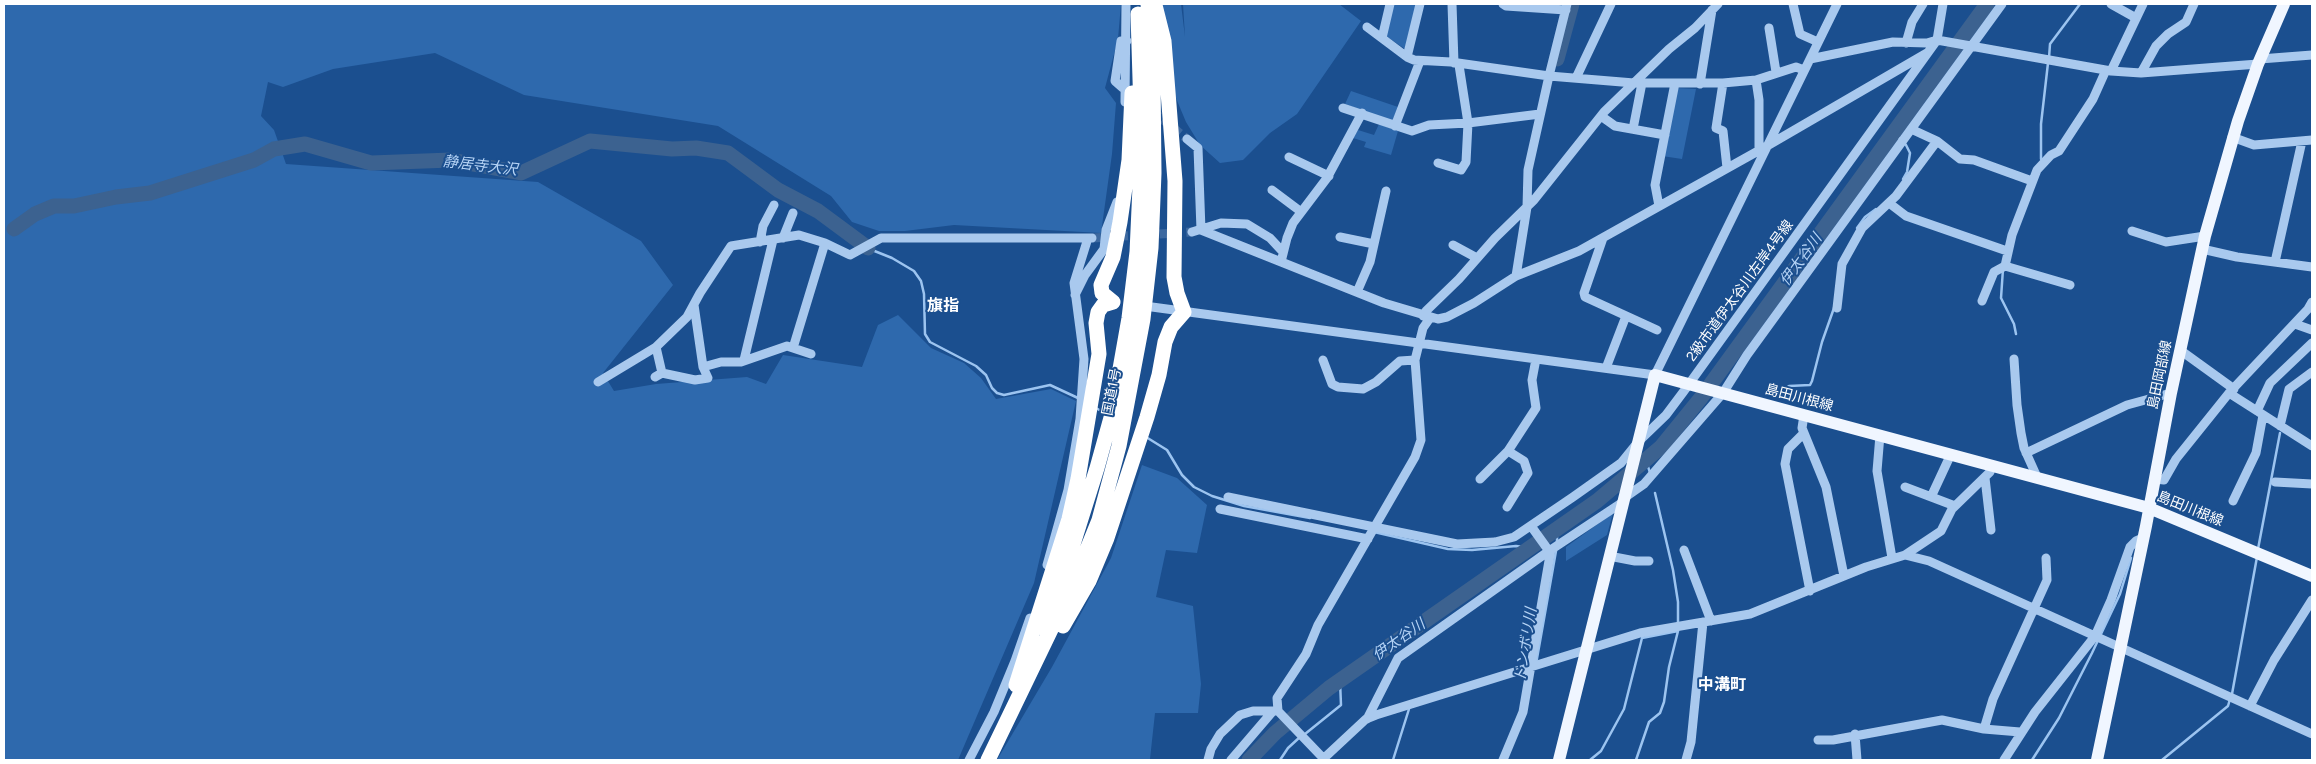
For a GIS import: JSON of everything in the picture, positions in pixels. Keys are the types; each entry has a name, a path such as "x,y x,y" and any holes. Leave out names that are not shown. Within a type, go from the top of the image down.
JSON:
{"highway":[{"path":"1014,692 1063,538 1078,479 1099,354 1096,323 1098,312 1103,304 1118,303 1102,293 1101,285 1112,257 1128,160 1136,4"},
{"name":"国道1号","path":"980,760 1035,646 1083,516 1112,414 1120,372 1137,252 1142,143 1136,4"},
{"name":"国道1号","path":"988,760 1073,584 1098,520 1119,446 1143,319 1151,248 1154,173 1153,74 1148,4"},
{"path":"999,740 1089,581 1107,538 1147,417 1171,326 1184,312 1177,293 1174,277 1175,181 1164,40 1155,4"}],"main road":[{"name":"島田岡部線","path":"2097,760 2171,393 2204,242 2232,137 2259,62 2284,4"},
{"name":"島田川根線","path":"1655,375 2149,508 2312,576"},
{"path":"1559,760 1655,375"}],"street":[{"path":"1074,295 1085,275 1104,249 1106,230 1117,207 1124,140 1127,42 1126,4"},
{"path":"1382,38 1390,4"},
{"path":"1407,57 1420,4"},
{"path":"1438,163 1461,170 1466,162 1468,150 1468,123 1457,64 1452,4"},
{"path":"1503,4 1506,6 1567,7 1548,76 1528,170 1527,207 1516,276"},
{"path":"1576,78 1611,4"},
{"path":"1793,4 1800,34 1818,42"},
{"path":"1152,307 1655,375 1763,148 1837,4"},
{"path":"1906,43 1912,22 1923,4"},
{"path":"1938,40 1943,4"},
{"path":"1208,760 1211,749 1220,734 1235,719 1253,711 1277,712 1327,759 1366,719 1398,658 1644,484 1721,392 2002,4"},
{"path":"2111,4 2136,18"},
{"path":"2005,266 2007,252 2032,181 2042,162 2059,151 2093,99 2143,4"},
{"path":"2141,73 2156,46 2168,34 2186,22 2194,4"},
{"path":"1231,760 1277,712 1277,704 1282,690 1306,654 1318,625 1414,457 1421,440 1415,360 1426,311 1527,207 1601,116 1638,83 1715,6"},
{"path":"1700,84 1715,6"},
{"path":"1367,27 1407,57 1420,61 1548,76 1638,83 1700,84 1756,80 1796,67 1804,70"},
{"path":"1769,28 1776,72"},
{"path":"1810,59 1893,42 1927,43 1938,40 2108,70 2141,73 2312,55"},
{"name":"2級市道伊太谷川左岸4号線","path":"1228,497 1457,544 1497,542 1514,538 1621,463 1638,442 1666,415 1691,384 1938,40"},
{"path":"1123,88 1114,81 1121,41 1127,42"},
{"path":"1196,232 1426,317 1438,319 1448,317 1516,276 1578,251 1603,238 1763,148 1929,51"},
{"path":"1395,126 1420,61"},
{"path":"1756,80 1763,148"},
{"path":"1633,129 1638,83"},
{"path":"1659,206 1655,185 1675,83"},
{"path":"1723,83 1716,128 1723,131 1727,168"},
{"path":"1343,108 1412,131 1429,125 1468,123 1540,114"},
{"path":"1281,262 1286,238 1300,211 1320,190 1362,113"},
{"path":"1601,116 1615,126 1664,136"},
{"path":"1910,129 1936,141 1960,159 1974,160 2032,181"},
{"path":"2232,137 2254,145 2312,140"},
{"path":"1187,139 1198,148 1196,232"},
{"path":"1837,308 1842,264 1862,228 1889,203 1910,178 1936,141"},
{"path":"2275,262 2302,141"},
{"path":"1289,158 1328,176"},
{"path":"1272,190 1300,211"},
{"path":"1357,292 1370,262 1386,191"},
{"path":"1889,203 1906,216 2007,252"},
{"path":"760,242 763,226 774,204"},
{"path":"783,238 793,214"},
{"path":"1196,232 1208,226 1222,223 1247,224 1270,238 1283,252"},
{"path":"2132,231 2166,242 2204,242 2275,262 2312,267"},
{"path":"598,382 656,347 687,317 731,246 799,235 825,243 850,255 881,238 1090,238 1074,283 1074,295 1084,359 1080,419 1068,490 1016,661 994,712 969,760"},
{"path":"1340,237 1374,244"},
{"path":"1603,238 1584,293 1585,297 1657,330"},
{"path":"744,360 773,240"},
{"path":"793,348 825,243"},
{"path":"1453,245 1477,258"},
{"path":"1982,301 1994,272 2005,266 2070,285"},
{"path":"2155,479 2164,480 2176,459 2232,391 2295,324 2312,302"},
{"path":"656,347 658,375 695,380 708,378 703,366 694,305"},
{"path":"1606,368 1626,316"},
{"path":"2295,324 2312,330"},
{"path":"2233,501 2256,454 2260,413 2270,383 2312,343"},
{"path":"703,366 744,360 787,346 811,354"},
{"path":"2180,350 2260,413 2312,446"},
{"path":"1480,479 1508,451 1536,408 1532,380 1536,358"},
{"path":"2014,359 2016,405 2026,453 2037,477"},
{"path":"1323,360 1332,384 1338,388 1364,389 1376,382 1400,361 1415,360"},
{"path":"2280,426 2289,388 2312,372"},
{"path":"2026,453 2127,405 2171,393"},
{"path":"1804,415 1802,428 1826,487 1844,576"},
{"path":"1804,433 1788,449 1785,464 1810,591"},
{"path":"1880,435 1877,471 1892,558"},
{"path":"1507,507 1528,473 1524,461 1508,451"},
{"path":"1931,497 1951,454"},
{"path":"1366,719 1640,634 1750,614 1844,576 1905,555 1942,531 1955,506 1985,478 1992,465"},
{"path":"1985,478 1991,530"},
{"path":"2274,482 2312,484"},
{"path":"1905,487 1955,506"},
{"path":"1220,510 1368,539"},
{"path":"1503,760 1523,712 1550,550 1531,526"},
{"path":"2004,760 2020,732 2095,636 2111,600 2130,547 2136,541 2143,538"},
{"path":"1684,550 1707,621 1691,742 1686,760"},
{"path":"1905,555 1929,561 2312,734"},
{"path":"1610,556 1635,561 1649,561"},
{"path":"1984,729 1993,698 2047,580 2046,558"},
{"path":"2250,706 2274,660 2312,600"},
{"path":"1818,740 1833,740 1855,734 1942,720 1984,729 2020,732"},
{"path":"1855,734 1857,760"}],"shaded area":[{"path":"4,4 1121,4 1118,39 1105,88 1116,103 1112,154 1101,233 954,225 905,231 879,231 852,222 831,196 718,126 524,95 435,53 333,69 283,87 268,82 261,116 274,130 286,164 538,182 641,241 673,285 603,373 614,391 656,384 747,377 766,384 783,355 862,367 878,325 898,315 931,348 964,363 981,378 996,399 1051,389 1076,401 1034,583 958,760 4,760"},
{"path":"1161,4 1181,4 1185,37 1183,4 1339,4 1361,21 1297,114 1270,133 1243,160 1220,163 1200,145 1186,122 1173,91"},
{"path":"1393,4 1416,4 1405,49 1386,36"},
{"path":"1676,88 1696,89 1682,159 1662,156"},
{"path":"1351,91 1398,107 1392,122 1345,104"},
{"path":"1379,124 1398,131 1391,155 1364,147 1366,142 1353,138 1358,130 1374,135"},
{"path":"1142,465 1177,478 1207,505 1197,553 1166,550 1156,597 1193,606 1201,684 1198,713 1155,713 1150,759 1163,760 997,760 1052,667 1111,558"},
{"path":"1613,513 1607,535 1566,561 1566,547"}],"waterway":[{"path":"1557,59 1572,4"},
{"name":"伊太谷川","path":"1249,760 1275,733 1329,688 1597,501 1661,447 1700,399 1987,4"},
{"path":"2049,58 2050,44 2080,4"},
{"path":"2041,159 2041,124 2048,63"},
{"path":"1894,133 1906,145 1910,153 1907,172 1903,179"},
{"name":"静居寺大沢","path":"14,229 35,214 54,206 74,206 116,197 150,193 254,160 274,149 305,144 371,163 451,160 521,173 590,141 672,149 696,148 728,153 778,190 818,211 868,248"},
{"path":"1857,228 1865,217 1876,209"},
{"path":"867,248 892,258 914,271 921,281 924,294 925,334 930,342 976,366 986,375 992,388 997,393 1004,395 1050,385 1078,398"},
{"path":"2003,269 2001,298 2014,324 2016,334"},
{"path":"1782,394 1784,389 1789,386 1810,385 1834,308"},
{"path":"1096,408 1106,414"},
{"path":"2258,549 2280,433"},
{"path":"1146,437 1167,450 1182,475 1194,487 1212,496 1244,506 1310,518"},
{"path":"1646,460 1650,473"},
{"path":"1636,760 1649,722 1660,713 1664,702 1669,667 1678,631 1678,602 1673,570 1655,493"},
{"name":"ドンボリ川","path":"1557,530 1557,543"},
{"path":"1374,532 1448,549 1472,550 1516,546 1531,548"},
{"name":"ドンボリ川","path":"1536,664 1556,551"},
{"path":"2232,694 2257,557"},
{"path":"2032,760 2059,718 2092,653 2120,594 2131,558"},
{"path":"1590,760 1601,751 1624,709 1642,638 1678,631"},
{"path":"1305,734 1341,705 1340,681"},
{"path":"2162,760 2228,706 2230,699"},
{"path":"1393,760 1409,709"},
{"path":"1280,760 1288,748 1300,737"}],"tunnel":[{"path":"1152,111 1187,139"},
{"path":"1092,238 1192,232"}],"district":[{"name":"旗指","path":"943,306"},
{"name":"中溝町","path":"1722,685"}]}
